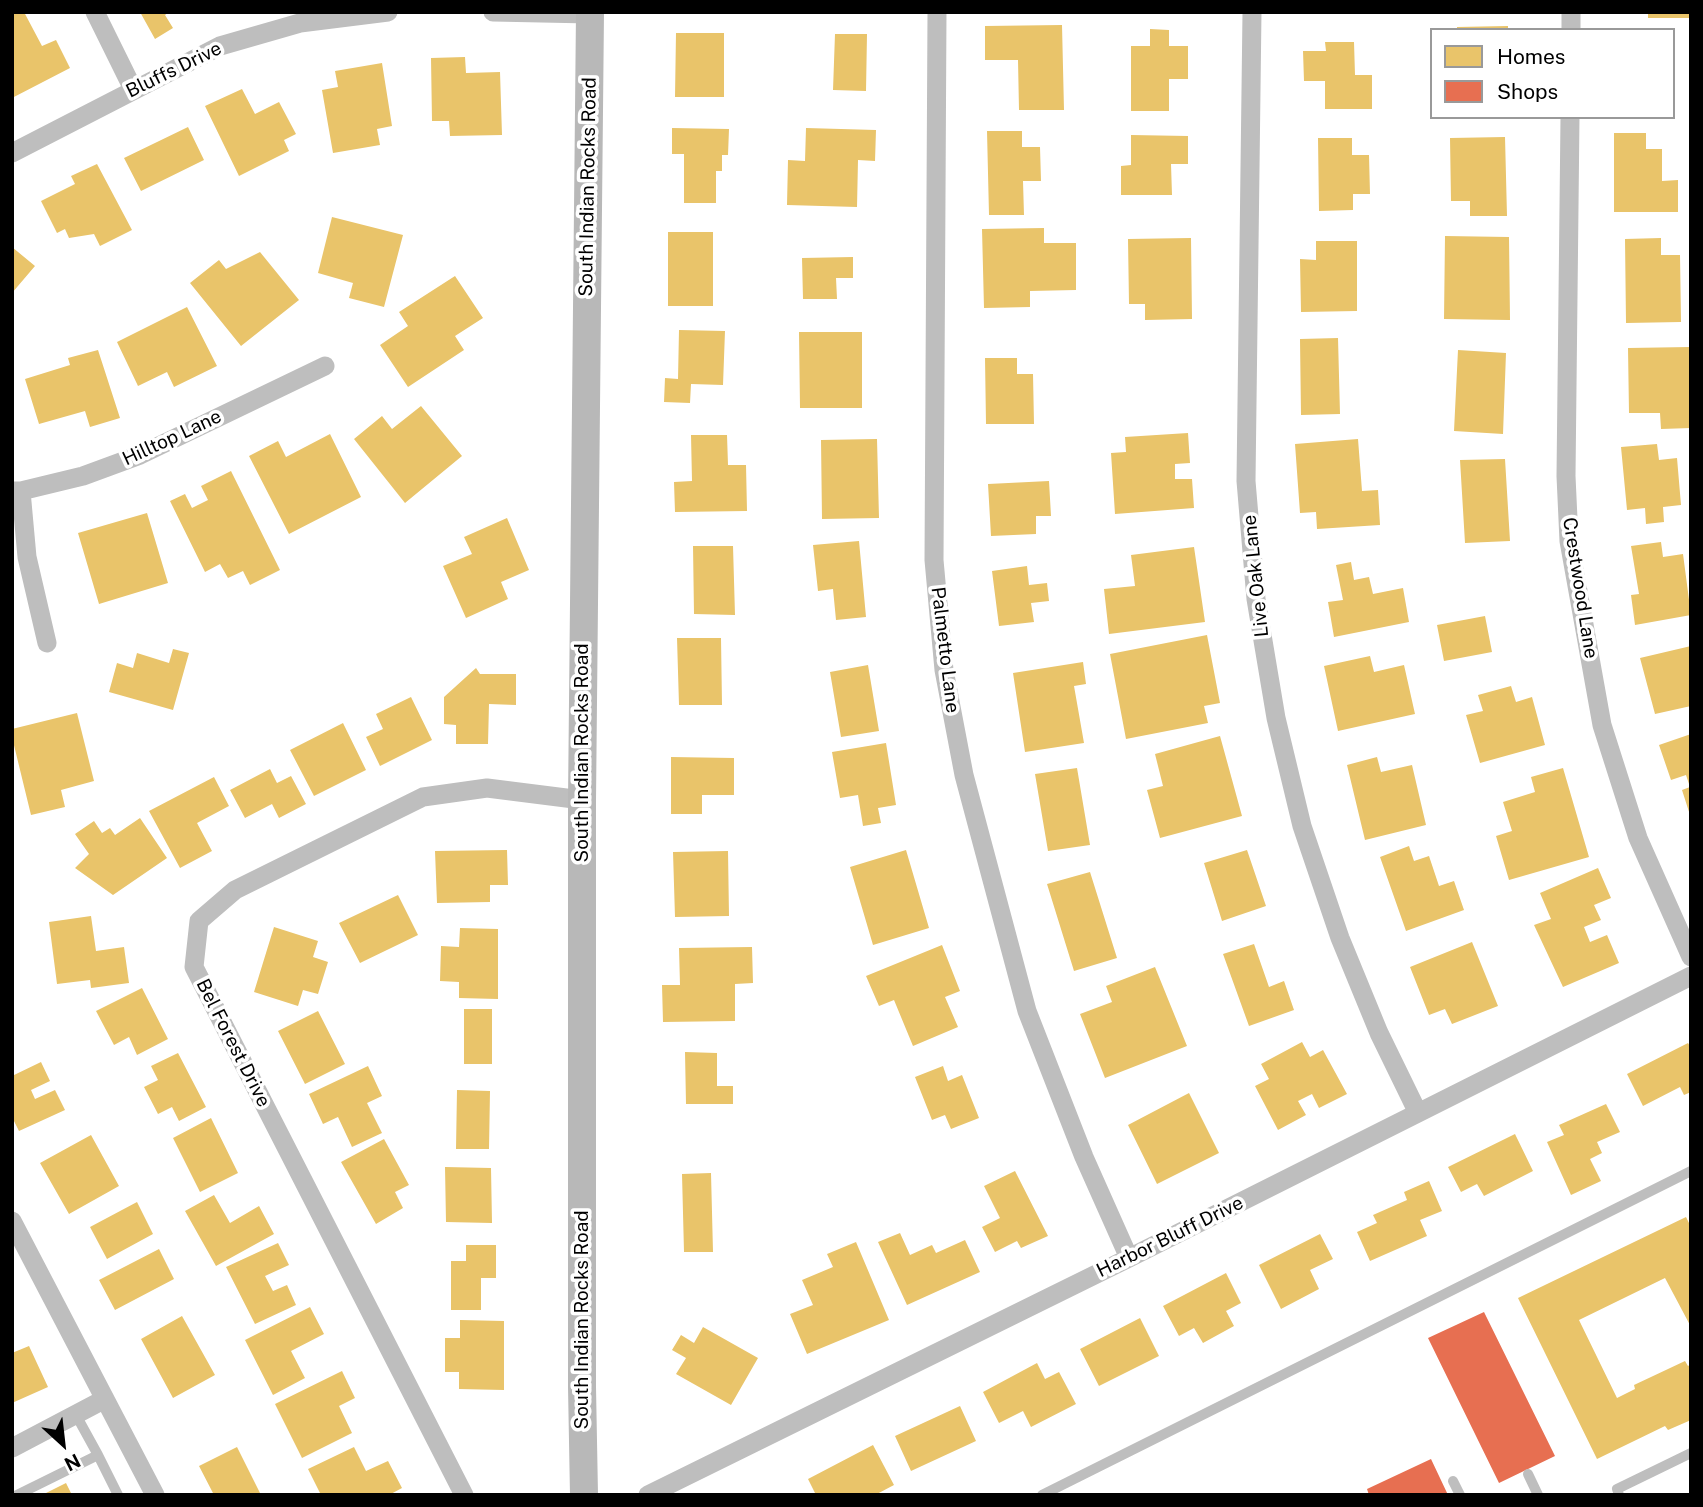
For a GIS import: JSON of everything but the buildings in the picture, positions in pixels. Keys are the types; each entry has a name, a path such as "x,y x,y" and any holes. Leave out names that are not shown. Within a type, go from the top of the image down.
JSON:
{"street":[{"path":"95,12 133,89"},
{"name":"Bluffs Drive","path":"12,153 220,46 300,23 388,12"},
{"path":"493,12 590,13"},
{"name":"Palmetto Lane","path":"937,12 934,560 944,670 964,775 1027,1011 1084,1157 1129,1258"},
{"name":"Live Oak Lane","path":"1252,12 1247,481 1256,600 1276,718 1302,826 1340,939 1379,1033 1418,1113"},
{"name":"South Indian Rocks Road","path":"584,1495 582,800 590,13"},
{"name":"Crestwood Lane","path":"1570,119 1566,476 1569,541 1602,724 1638,838 1691,957"},
{"name":"Hilltop Lane","path":"17,491 83,476 140,455 325,366"},
{"path":"17,491 27,557 47,643"},
{"name":"Bel Forest Drive","path":"464,1495 194,967 199,920 235,890 423,797 487,788 582,800"},
{"name":"Harbor Bluff Drive","path":"649,1495 1691,976"},
{"path":"12,1221 155,1495"},
{"path":"12,1448 105,1399"}],"lane":[{"path":"1042,1495 1691,1171"},
{"path":"76,1415 118,1495"},
{"path":"1619,1495 1617,1489 1691,1453"},
{"path":"17,1495 98,1455"},
{"path":"1528,1474 1538,1495"},
{"path":"1453,1481 1460,1495"}]}
